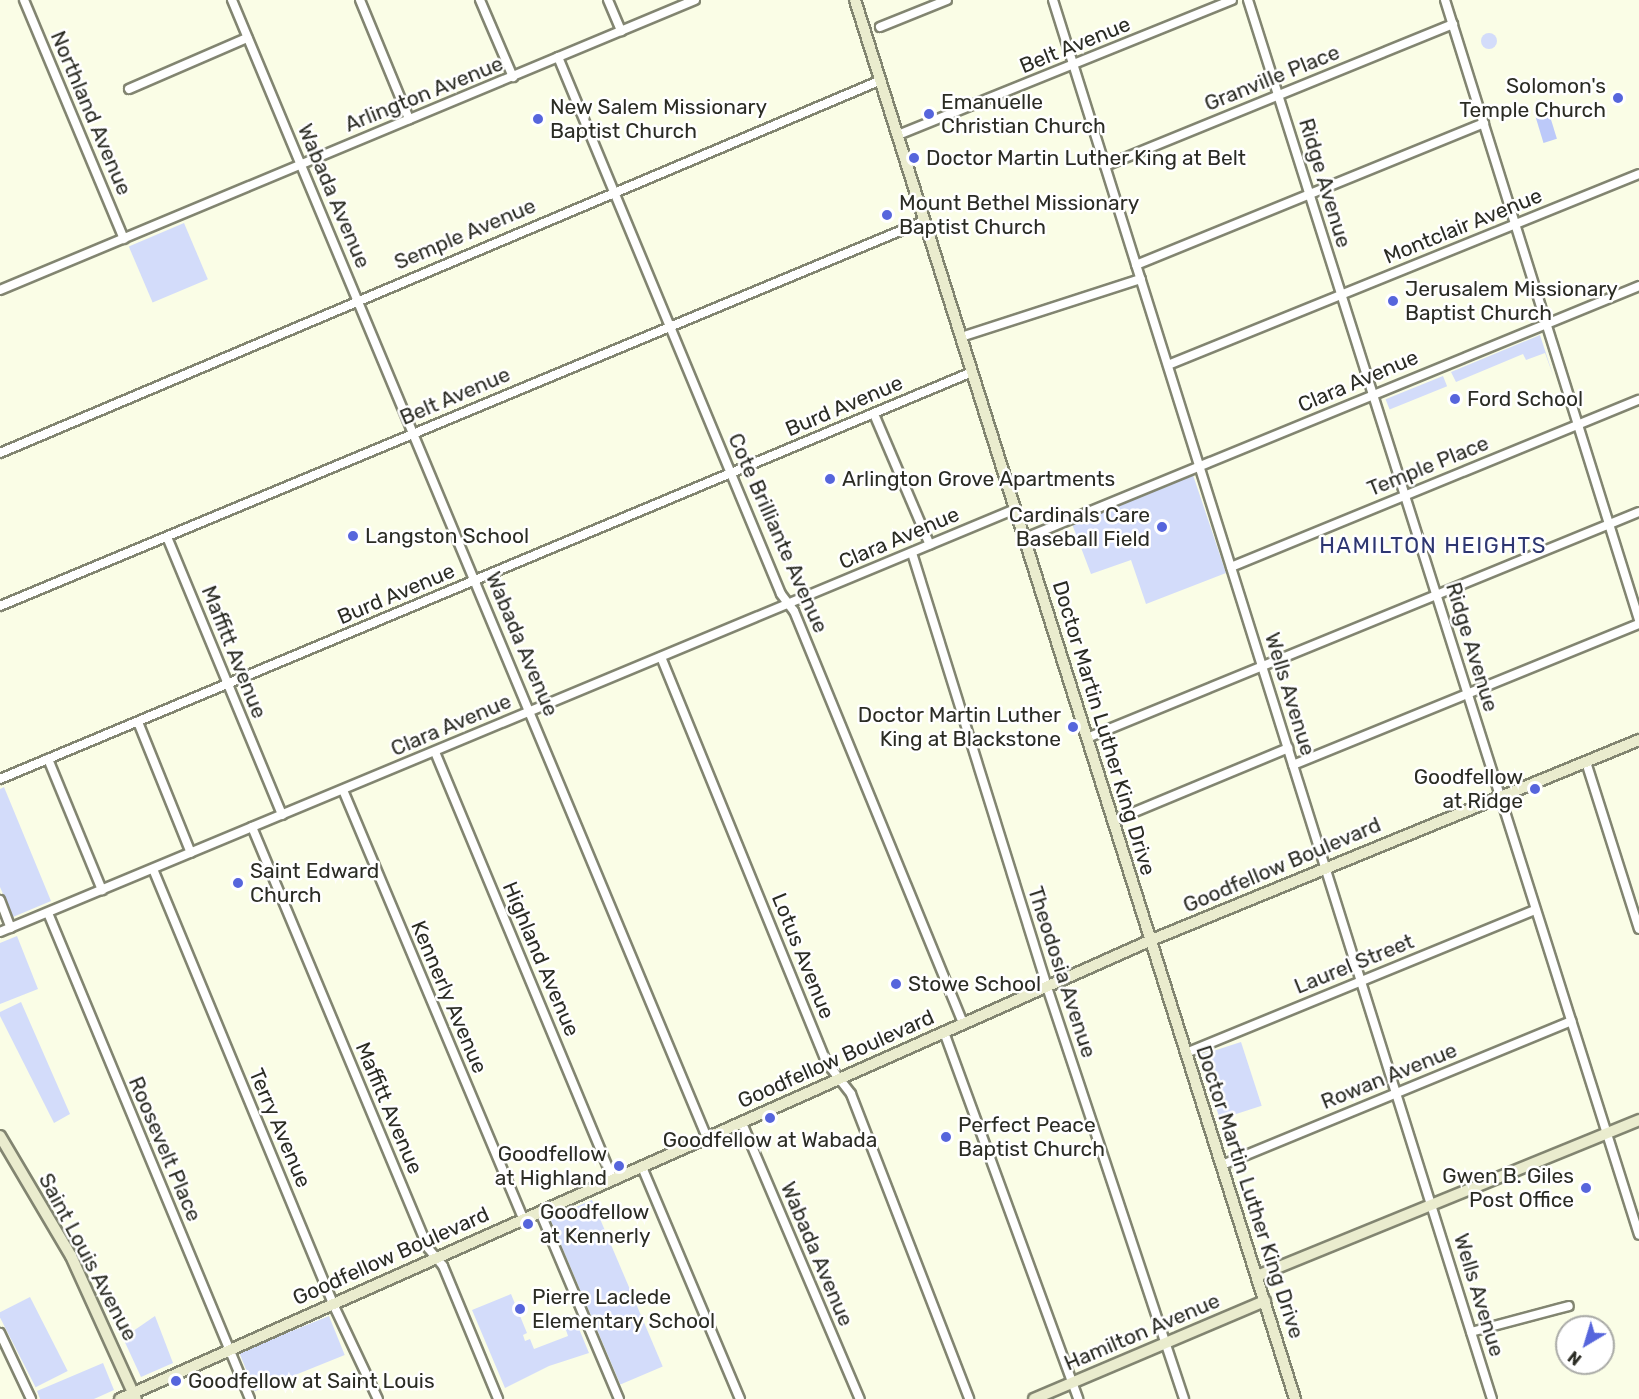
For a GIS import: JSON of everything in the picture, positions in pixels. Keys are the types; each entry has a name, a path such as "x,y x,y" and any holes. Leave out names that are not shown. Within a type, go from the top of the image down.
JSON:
{"main road":[{"name":"Doctor Martin Luther King Drive","path":"855,0 1149,941 1295,1399"},
{"name":"Goodfellow Boulevard","path":"120,1399 135,1396 229,1349 1149,941 1639,740"},
{"path":"1257,1276 1639,1120"},
{"name":"Saint Louis Avenue","path":"0,1136 76,1267 135,1396"},
{"name":"Hamilton Avenue","path":"1034,1399 1265,1301"}],"street":[{"name":"Northland Avenue","path":"24,0 124,239"},
{"name":"Wabada Avenue","path":"232,0 531,711 707,1138"},
{"path":"360,0 409,119"},
{"path":"480,0 513,77"},
{"path":"608,0 621,31"},
{"name":"Arlington Avenue","path":"0,290 695,0"},
{"path":"880,27 947,0"},
{"name":"Wells Avenue","path":"1053,0 1492,1399"},
{"name":"Belt Avenue","path":"898,135 1232,0"},
{"name":"Ridge Avenue","path":"1248,0 1639,1235"},
{"path":"1293,765 1639,622 1580,424 1445,0"},
{"name":"Granville Place","path":"1105,166 1453,24"},
{"path":"129,89 247,38"},
{"name":"Cote Brilliante Avenue","path":"558,57 963,1023"},
{"name":"Semple Avenue","path":"0,453 357,299 879,81"},
{"path":"1136,265 1484,123"},
{"name":"Montclair Avenue","path":"1168,366 1639,174"},
{"name":"Belt Avenue","path":"0,606 924,221"},
{"path":"961,337 1141,279"},
{"name":"Clara Avenue","path":"1024,538 1639,286"},
{"name":"Burd Avenue","path":"0,779 972,372"},
{"name":"Temple Place","path":"1231,567 1404,494 1639,400"},
{"path":"874,414 930,545"},
{"name":"Clara Avenue","path":"0,932 48,914 1015,508"},
{"path":"1087,738 1639,512"},
{"name":"Maffitt Avenue","path":"166,537 282,815"},
{"name":"Theodosia Avenue","path":"912,553 1047,987 1184,1399"},
{"name":"Lotus Avenue","path":"661,657 827,1063 842,1079 851,1094 969,1399"},
{"path":"138,722 191,853"},
{"path":"1113,821 1288,748"},
{"name":"Highland Avenue","path":"435,752 614,1179"},
{"path":"48,759 102,890"},
{"path":"1586,762 1639,928"},
{"name":"Kennerly Avenue","path":"343,790 523,1219"},
{"name":"Maffitt Avenue","path":"252,827 498,1399"},
{"name":"Terry Avenue","path":"153,869 333,1304 378,1399"},
{"path":"0,900 11,928"},
{"name":"Laurel Street","path":"1186,1053 1535,910"},
{"name":"Roosevelt Place","path":"48,914 250,1399"},
{"name":"Rowan Avenue","path":"1222,1165 1570,1021"},
{"path":"944,1032 1078,1399"},
{"name":"Wabada Avenue","path":"742,1123 860,1399"},
{"path":"642,1167 740,1399"},
{"path":"540,1212 620,1399"},
{"path":"1471,1332 1569,1306"},
{"path":"0,1333 31,1399"}],"shaded area":[{"path":"1489,33 1497,41 1489,49 1481,41"},
{"path":"1549,113 1557,139 1544,143 1536,117"},
{"path":"184,223 208,279 153,303 129,246"},
{"path":"1540,335 1554,378 1545,353 1526,360 1523,354 1456,382 1451,372"},
{"path":"1443,376 1447,386 1390,409 1386,399"},
{"path":"1193,475 1226,573 1146,604 1131,560 1091,574 1072,524"},
{"path":"4,787 51,901 13,917 0,887 0,789"},
{"path":"17,936 38,989 0,1004 0,943"},
{"path":"21,1002 70,1114 54,1123 0,1016 0,1012"},
{"path":"1241,1042 1262,1106 1220,1119 1199,1056"},
{"path":"592,1200 663,1367 620,1385 550,1218"},
{"path":"511,1294 527,1333 523,1335 525,1341 530,1339 534,1349 568,1336 564,1324 575,1319 589,1353 549,1366 505,1388 472,1310"},
{"path":"30,1297 68,1371 36,1387 0,1317 0,1312"},
{"path":"155,1316 173,1363 141,1377 123,1338"},
{"path":"329,1316 345,1355 255,1391 239,1352"},
{"path":"103,1363 114,1390 94,1399 40,1399 37,1391"}],"place":[{"name":"Solomon's Temple Church","path":"1618,98"},
{"name":"Emanuelle Christian Church","path":"929,114"},
{"name":"New Salem Missionary Baptist Church","path":"538,119"},
{"name":"Doctor Martin Luther King at Belt","path":"914,158"},
{"name":"Mount Bethel Missionary Baptist Church","path":"887,215"},
{"name":"Jerusalem Missionary Baptist Church","path":"1393,301"},
{"name":"Ford School","path":"1455,399"},
{"name":"Arlington Grove Apartments","path":"830,479"},
{"name":"Cardinals Care Baseball Field","path":"1162,527"},
{"name":"Langston School","path":"353,536"},
{"name":"Doctor Martin Luther King at Blackstone","path":"1073,727"},
{"name":"Goodfellow at Ridge","path":"1535,789"},
{"name":"Saint Edward Church","path":"238,883"},
{"name":"Stowe School","path":"896,984"},
{"name":"Goodfellow at Wabada","path":"770,1118"},
{"name":"Perfect Peace Baptist Church","path":"946,1137"},
{"name":"Goodfellow at Highland","path":"619,1166"},
{"name":"Gwen B. Giles Post Office","path":"1586,1188"},
{"name":"Goodfellow at Kennerly","path":"528,1224"},
{"name":"Pierre Laclede Elementary School","path":"520,1309"},
{"name":"Goodfellow at Saint Louis","path":"176,1381"}],"district":[{"name":"HAMILTON HEIGHTS","path":"1433,546"}]}
